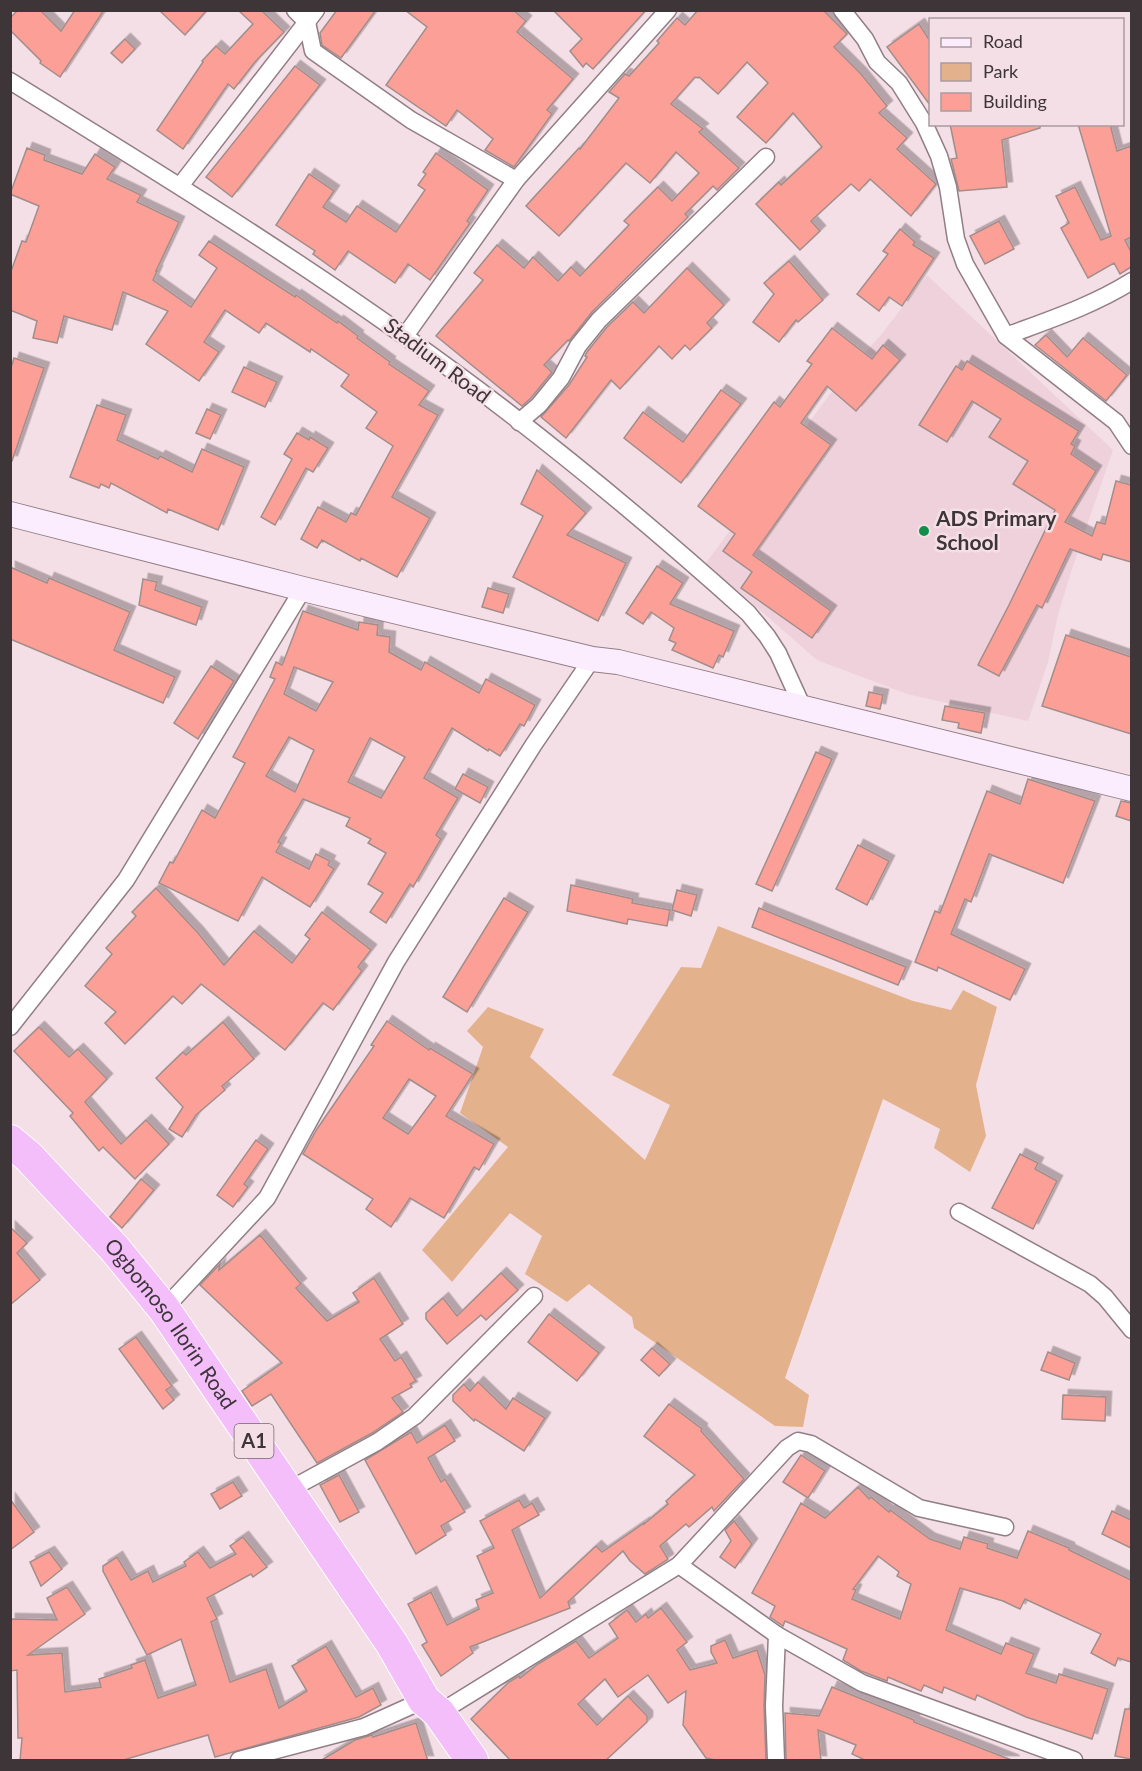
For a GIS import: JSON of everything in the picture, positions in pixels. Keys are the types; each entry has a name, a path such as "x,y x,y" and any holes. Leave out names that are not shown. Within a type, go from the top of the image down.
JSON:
{"highway":[{"name":"Ogbomoso Ilorin Road","path":"10,1141 29,1157 106,1240 164,1310 392,1644 431,1707 472,1761"}],"main road":[{"path":"10,514 303,589 592,659 618,662 1131,789"}],"street":[{"path":"405,336 516,180 668,10"},
{"path":"842,10 865,39 877,62 898,83 924,123 939,156 948,187 956,239 965,264 1006,336 1116,422 1131,446"},
{"path":"306,14 313,51 411,120 516,180"},
{"path":"180,186 306,14"},
{"name":"Stadium Road","path":"10,81 180,186 308,269 405,336 592,478 748,613 778,653 803,708"},
{"path":"519,422 539,405 561,378 578,346 599,320 766,157"},
{"path":"1006,336 1077,310 1108,296 1131,280"},
{"path":"10,1027 126,880 303,589"},
{"path":"164,1310 267,1198 396,962 534,744 592,659"},
{"path":"959,1212 1090,1284 1105,1297 1131,1330"},
{"path":"287,1491 377,1442 414,1416 534,1296"},
{"path":"239,1761 431,1707 679,1565 787,1448 798,1442 811,1444 919,1508 1005,1527"},
{"path":"679,1565 777,1635 862,1683 1074,1761"},
{"path":"777,1635 774,1697 777,1761"}],"shaded area":[{"path":"927,275 1113,450 1072,569 1058,615 1048,662 1028,721 907,694 817,660 706,563 841,379 881,335"}],"green space":[{"path":"718,926 913,1001 951,1010 963,990 997,1007 976,1085 986,1136 970,1172 934,1148 940,1129 883,1099 785,1378 809,1395 803,1427 775,1426 634,1328 632,1317 589,1284 567,1302 525,1274 542,1236 510,1213 452,1282 422,1250 508,1147 460,1113 483,1047 467,1031 488,1007 544,1029 530,1057 645,1160 670,1105 612,1075 681,967 701,968"}],"building":[{"path":"18,10 40,10 61,31 75,10 104,10 60,77 40,63 41,61 10,30 10,18"},
{"path":"159,10 207,10 185,35"},
{"path":"238,10 261,10 284,32 255,62 234,89 228,84 183,149 157,130 202,61 216,46 225,54 253,24"},
{"path":"337,10 376,10 341,58 322,45 320,33"},
{"path":"405,10 513,10 526,21 517,32 573,79 547,110 552,114 514,167 485,150 493,139 457,110 446,126 386,85 427,27"},
{"path":"553,10 646,10 593,69 586,63 583,67 570,51 582,39"},
{"path":"698,10 823,10 847,34 834,47 861,74 887,106 879,113 907,138 897,149 936,184 911,216 870,179 859,191 851,184 811,221 820,231 800,250 756,204 779,182 781,185 822,147 793,113 766,143 737,117 768,83 747,62 718,94 699,77 695,77 671,104 703,129 699,132 739,168 717,190 713,186 685,214 688,217 592,312 569,341 544,365 552,372 522,406 436,336 483,280 474,273 497,245 524,268 533,257 558,281 571,267 580,276 629,225 624,221 658,187 672,201 699,173 676,152 650,183 626,163 559,236 526,206 580,149 619,98 609,92 625,74 629,76 659,43 657,41 677,18 685,25"},
{"path":"919,24 929,39 929,104 887,47"},
{"path":"125,39 135,49 122,63 111,53"},
{"path":"295,66 320,85 232,197 206,177"},
{"path":"950,126 1040,126 1040,128 1002,140 1007,187 959,191 951,159 957,158"},
{"path":"1079,126 1111,126 1117,151 1131,146 1131,237 1125,240 1131,252 1131,267 1120,274 1114,263 1088,278 1061,228 1069,223 1056,196 1075,187 1101,240 1111,236"},
{"path":"27,148 45,155 44,160 82,174 95,154 115,167 107,179 141,195 137,202 179,222 153,280 191,307 217,268 199,255 209,241 295,297 296,295 337,323 338,321 390,362 389,364 429,391 419,405 438,415 392,497 430,518 397,577 361,558 360,561 322,540 317,548 301,539 318,507 346,522 351,513 356,515 393,446 366,428 377,412 341,386 349,375 311,349 310,352 266,323 259,333 225,310 204,342 219,352 199,381 146,344 168,311 123,292 112,330 64,316 57,343 33,338 37,321 10,310 10,274 22,241 26,242 39,206 10,194"},
{"path":"436,153 488,190 467,221 470,223 430,280 408,264 395,283 348,251 335,270 313,254 315,251 276,225 309,174 334,191 323,207 346,222 357,206 396,232 425,190 418,185 426,174 423,172"},
{"path":"999,221 1014,249 985,264 970,236"},
{"path":"900,229 915,242 913,245 934,258 902,306 889,297 879,311 857,294 888,254 883,251"},
{"path":"789,261 823,300 798,322 796,320 779,342 753,322 774,294 764,283"},
{"path":"687,268 724,305 707,323 712,328 690,350 685,345 672,359 659,346 620,389 611,380 566,438 541,417 569,385 587,357 585,356 587,352 607,327 633,302 644,313"},
{"path":"832,328 872,359 883,345 900,360 856,411 827,386 801,423 831,445 753,555 831,611 812,638 741,588 752,572 723,551 735,534 698,506 774,402 780,407 812,364 807,361"},
{"path":"1046,335 1067,357 1083,338 1127,375 1106,401 1035,345"},
{"path":"14,358 44,368 12,461 10,461 10,371"},
{"path":"967,361 1079,431 1071,444 1075,446 1071,454 1096,471 1065,522 1092,536 1097,522 1105,524 1116,481 1131,485 1131,562 1103,554 1101,560 1070,549 1042,608 1037,605 999,676 978,665 1055,510 1013,484 1028,461 989,437 1001,419 972,401 947,442 919,425 956,366 962,370"},
{"path":"244,367 277,382 265,407 232,392"},
{"path":"721,390 741,404 681,483 624,438 643,412 683,442"},
{"path":"97,405 126,415 117,440 158,459 160,456 192,472 202,449 244,467 218,530 168,509 167,513 111,483 109,488 101,484 99,488 70,477"},
{"path":"207,409 221,415 210,439 196,433"},
{"path":"297,433 309,440 310,437 328,448 313,472 306,468 275,525 261,517 292,459 284,454"},
{"path":"537,470 586,513 567,535 626,563 598,621 513,577 543,516 521,504"},
{"path":"657,566 683,583 670,604 734,631 723,657 719,655 713,668 672,650 676,643 669,640 674,628 651,612 643,624 626,613"},
{"path":"10,567 47,583 49,578 130,612 114,650 175,677 163,703 10,639"},
{"path":"143,579 157,582 155,590 202,607 196,625 139,605"},
{"path":"488,588 509,594 503,613 482,607"},
{"path":"303,611 358,630 359,622 378,625 377,635 390,637 389,652 421,670 425,662 479,693 486,679 535,705 524,726 520,724 500,756 452,728 424,778 458,798 436,835 441,839 413,887 410,884 386,923 370,912 383,893 368,884 386,853 368,843 371,839 346,826 350,818 303,799 278,842 281,843 276,852 309,869 316,854 330,861 328,865 334,869 310,907 262,877 238,921 159,883 170,862 173,863 202,810 215,818 245,763 233,757 275,679 270,677 276,662 282,665","holes":["294,667 333,682 316,711 284,694","289,737 314,750 295,792 266,776","370,738 405,757 381,798 348,782"]},
{"path":"1066,635 1131,657 1131,734 1042,706"},
{"path":"211,666 234,681 198,739 174,723"},
{"path":"869,692 883,695 880,709 866,706"},
{"path":"945,706 985,713 981,733 958,728 959,723 942,720"},
{"path":"816,752 832,759 772,891 756,884"},
{"path":"463,774 488,787 480,803 455,789"},
{"path":"1028,779 1095,801 1063,883 989,854 971,902 965,899 951,934 1025,969 1010,1000 938,967 937,971 915,962 935,911 940,913 987,791 1020,804"},
{"path":"1121,801 1131,803 1131,821 1116,816"},
{"path":"858,845 889,861 867,905 836,889"},
{"path":"571,885 633,899 632,903 670,910 667,926 628,919 627,924 567,911"},
{"path":"156,888 224,965 254,931 292,963 310,939 305,935 322,912 371,950 358,967 362,971 333,1010 323,1003 285,1050 201,984 182,1004 173,996 125,1044 105,1023 116,1012 85,986 112,954 106,948 136,916 132,912"},
{"path":"677,890 697,895 691,916 672,910"},
{"path":"504,898 528,912 467,1012 443,997"},
{"path":"759,908 906,967 898,985 752,927"},
{"path":"387,1021 429,1050 430,1048 473,1074 446,1116 494,1144 479,1170 474,1167 444,1218 410,1198 391,1227 366,1209 373,1199 303,1154 317,1129 374,1046 371,1045","holes":["409,1079 436,1096 408,1134 383,1118"]},
{"path":"223,1022 254,1059 222,1086 225,1090 196,1115 182,1137 169,1129 183,1107 156,1078 183,1052 186,1055"},
{"path":"39,1027 69,1057 78,1049 107,1079 85,1102 121,1144 146,1120 169,1144 135,1179 103,1147 99,1151 70,1116 73,1113 14,1051"},
{"path":"256,1140 268,1149 244,1184 248,1187 233,1207 217,1195"},
{"path":"1020,1154 1038,1163 1035,1169 1057,1181 1033,1229 992,1208"},
{"path":"141,1179 154,1190 122,1228 110,1217"},
{"path":"10,1227 27,1243 17,1253 40,1280 10,1305"},
{"path":"260,1235 301,1284 296,1288 327,1321 359,1302 353,1293 374,1278 403,1324 380,1339 395,1361 401,1357 416,1381 410,1384 412,1387 392,1398 403,1412 372,1433 317,1463 271,1394 252,1406 242,1391 282,1363 200,1285 220,1264 219,1270"},
{"path":"501,1273 518,1290 486,1320 481,1315 447,1344 426,1319 426,1313 443,1298 457,1316"},
{"path":"549,1314 599,1353 577,1381 528,1342"},
{"path":"136,1337 172,1386 166,1390 174,1400 163,1409 119,1349"},
{"path":"652,1348 670,1364 659,1376 641,1360"},
{"path":"1048,1352 1075,1363 1069,1380 1041,1370"},
{"path":"478,1382 506,1409 513,1398 545,1418 524,1451 475,1419 474,1421 453,1401 453,1395 464,1384 470,1391"},
{"path":"1063,1395 1106,1397 1105,1421 1062,1419"},
{"path":"669,1404 702,1429 701,1431 744,1479 714,1511 712,1507 689,1527 686,1524 660,1546 667,1560 645,1574 630,1561 623,1551 568,1602 570,1608 470,1647 473,1653 441,1676 422,1645 427,1642 408,1604 431,1592 447,1625 479,1609 476,1600 493,1593 477,1556 494,1548 480,1521 519,1500 524,1508 532,1503 539,1515 512,1530 540,1598 596,1546 602,1552 644,1524 668,1504 666,1501 695,1475 644,1436"},
{"path":"445,1425 455,1441 428,1458 441,1482 445,1479 465,1512 441,1526 446,1535 416,1554 365,1460 411,1432 417,1443"},
{"path":"801,1455 825,1471 808,1498 783,1482"},
{"path":"339,1475 359,1512 340,1522 320,1485"},
{"path":"233,1482 242,1496 220,1509 211,1494"},
{"path":"858,1487 869,1499 871,1497 930,1539 960,1549 964,1537 988,1544 987,1548 1017,1558 1028,1531 1069,1548 1131,1580 1131,1662 1118,1658 1115,1666 1091,1653 1101,1634 1025,1599 1020,1609 1003,1601 960,1588 946,1630 1001,1654 1006,1643 1034,1654 1026,1673 1056,1683 1059,1674 1108,1689 1092,1739 1026,1717 977,1695 975,1700 944,1687 942,1693 924,1685 921,1691 888,1677 887,1681 861,1671 843,1660 847,1649 785,1621 783,1626 770,1617 775,1606 752,1593 801,1503 825,1518","holes":["878,1556 899,1572 897,1576 911,1584 900,1619 852,1599 856,1590 853,1589"]},
{"path":"10,1499 34,1532 10,1550"},
{"path":"1112,1511 1131,1520 1131,1548 1102,1534"},
{"path":"734,1521 752,1544 735,1568 720,1557 731,1541 725,1530"},
{"path":"243,1537 267,1567 253,1577 251,1574 207,1598 217,1619 211,1622 230,1682 266,1669 279,1708 307,1691 292,1666 326,1646 356,1697 373,1688 381,1705 359,1717 215,1757 208,1735 120,1761 20,1761 22,1738 18,1738 17,1670 10,1671 10,1619 57,1620 47,1598 67,1587 85,1614 28,1655 62,1653 65,1692 101,1687 99,1679 132,1668 131,1665 145,1660 158,1698 196,1685 181,1639 147,1655 103,1571 103,1566 117,1557 131,1580 148,1571 153,1582 186,1566 184,1562 198,1552 210,1568 236,1554 230,1546"},
{"path":"49,1552 62,1569 41,1586 30,1562"},
{"path":"661,1608 687,1642 677,1650 690,1670 717,1663 711,1652 711,1646 725,1640 733,1658 757,1650 765,1675 766,1761 720,1761 706,1758 683,1725 686,1691 668,1703 648,1675 618,1697 605,1679 578,1704 597,1725 628,1696 647,1716 647,1722 605,1761 511,1761 471,1719 509,1682 519,1676 520,1678 576,1641 589,1658 618,1638 609,1624 627,1610 636,1622 646,1614 648,1618"},
{"path":"832,1687 1014,1761 867,1761 852,1754 856,1745 818,1730 821,1761 786,1761 785,1713 819,1716"},
{"path":"1125,1709 1131,1709 1131,1759 1115,1756"},
{"path":"416,1723 428,1761 320,1761 355,1740 372,1735 373,1737"}],"place":[{"name":"ADS Primary School","path":"924,531"}]}
